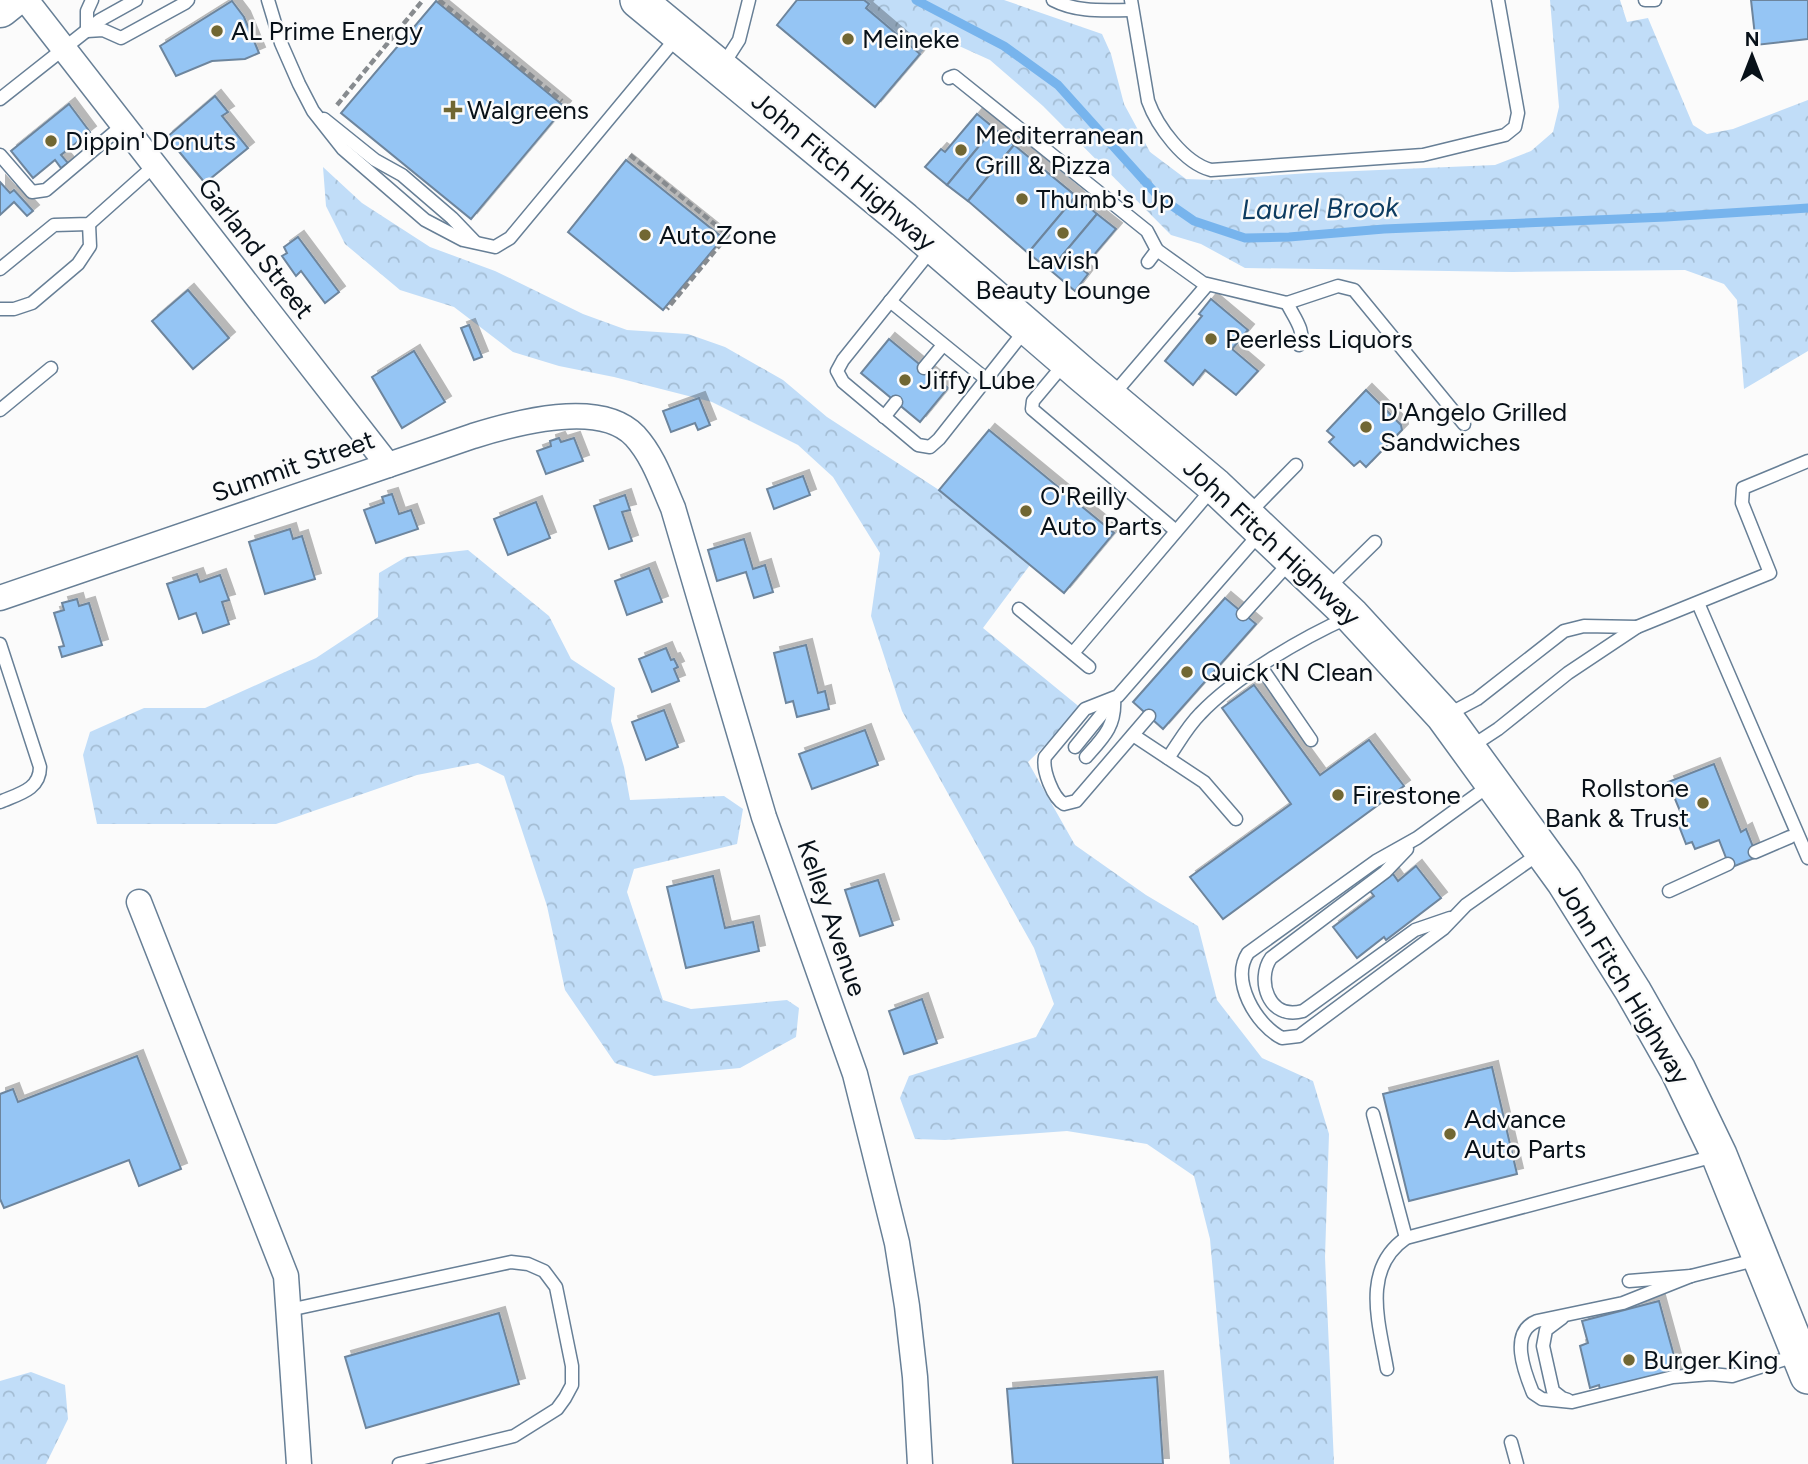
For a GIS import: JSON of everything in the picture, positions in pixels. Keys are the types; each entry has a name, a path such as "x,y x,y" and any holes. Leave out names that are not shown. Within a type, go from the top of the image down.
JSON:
{"main road":[{"path":"0,8 10,0"},
{"name":"John Fitch Highway","path":"638,0 934,246 1215,486 1352,616 1444,716 1543,851 1633,991 1678,1070 1719,1154 1805,1361"}],"street":[{"name":"Garland Street","path":"26,0 388,465"},
{"name":"Summit Street","path":"0,598 483,433 534,420 566,417 610,421"},
{"name":"Kelley Avenue","path":"610,421 623,426 644,448 660,476 673,508 764,817 855,1074 902,1271 915,1377 920,1464"},
{"path":"139,902 286,1276 299,1464"}],"lane":[{"path":"87,31 87,11 92,0"},
{"path":"0,99 87,31 136,0"},
{"path":"87,31 103,30 125,38 188,0"},
{"path":"268,0 281,43 299,84 313,111 343,149 425,220 444,232 479,246 495,247 510,239 679,34"},
{"path":"721,68 739,40 750,0"},
{"path":"1057,1 1091,11 1132,5 1152,112 1192,162 1211,170 1405,158 1489,139 1511,131 1515,127 1518,113 1498,0"},
{"path":"1645,0 1655,0"},
{"path":"949,78 954,76 1147,231 1157,250 1196,280 1207,285 1287,303 1338,286 1354,290 1464,424"},
{"path":"313,111 375,160 402,174 479,246"},
{"path":"0,155 33,192 39,192 46,190 124,125"},
{"path":"0,269 54,225 89,224 154,166"},
{"path":"0,309 14,309 33,303 78,264 90,246 89,224"},
{"path":"934,246 842,360 837,372 842,382 918,445 930,447 1027,327"},
{"path":"1148,262 1157,250"},
{"path":"1111,398 1207,285"},
{"path":"890,301 986,379"},
{"path":"1287,303 1302,333 1299,345"},
{"path":"925,368 943,345"},
{"path":"1067,361 1033,401 1032,409 1176,531"},
{"path":"0,410 51,368"},
{"path":"884,417 896,402"},
{"path":"1469,748 1498,729 1569,673 1637,627 1770,573 1742,503 1743,488 1808,461"},
{"path":"1075,747 1255,522 1296,465"},
{"path":"1073,653 1215,486"},
{"path":"1326,590 1375,542"},
{"path":"1243,614 1293,558"},
{"path":"1698,603 1808,858"},
{"path":"1019,609 1089,667"},
{"path":"1168,758 1202,712 1236,683 1311,633 1352,616"},
{"path":"1444,716 1477,699 1564,631 1584,626 1637,627"},
{"path":"0,644 40,767 40,776 28,790 0,802"},
{"path":"1261,667 1311,740"},
{"path":"1115,699 1088,707 1043,761 1060,803 1076,801 1149,716"},
{"path":"1086,757 1111,728 1115,699"},
{"path":"1133,735 1204,782 1236,819"},
{"path":"1063,736 1101,771"},
{"path":"1461,910 1443,929 1299,1036 1287,1039 1276,1035 1253,1008 1242,980 1244,960 1248,953 1376,861 1417,838 1493,783"},
{"path":"1755,852 1790,837"},
{"path":"1417,838 1385,872 1272,958 1267,965 1266,976 1272,1005 1285,1013 1303,1011 1415,930 1442,922 1543,851"},
{"path":"1669,891 1728,864"},
{"path":"1373,1114 1406,1238"},
{"path":"1387,1369 1378,1315 1377,1282 1383,1263 1394,1246 1406,1238 1719,1154"},
{"path":"1762,1258 1691,1276 1623,1303 1530,1324 1521,1333 1520,1343 1533,1393 1558,1402 1577,1401 1673,1377 1711,1374 1732,1376 1805,1361"},
{"path":"289,1310 511,1262 528,1264 544,1271 556,1287 572,1366 572,1385 557,1409 514,1436 399,1464"},
{"path":"1629,1281 1691,1276"},
{"path":"1568,1314 1546,1330 1543,1346 1553,1391 1562,1398 1577,1401"},
{"path":"1511,1442 1517,1464"}],"path":[{"path":"333,110 423,0"},
{"path":"439,0 562,101"},
{"path":"630,155 728,235 667,309"}],"green space":[{"path":"864,0 1004,0 1102,34 1111,54 1124,104 1150,152 1186,179 1214,180 1495,165 1531,151 1553,132 1559,107 1550,0 1620,0 1627,22 1648,18 1693,125 1707,134 1733,129 1808,100 1808,351 1744,389 1737,300 1724,284 1685,270 1513,272 1245,268 1201,244 1171,235 1043,106 990,60 937,36 920,54 866,8 869,4"},
{"path":"323,167 362,203 430,247 495,271 583,314 627,330 688,334 725,347 783,380 827,417 939,490 1030,565 983,628 1082,709 1028,762 1075,845 1146,895 1198,926 1217,1000 1262,1058 1313,1081 1329,1134 1325,1257 1334,1464 1230,1464 1210,1239 1194,1176 1147,1144 1067,1131 945,1140 915,1139 900,1098 909,1076 1036,1037 1054,1004 1034,948 902,711 871,616 880,553 833,477 798,445 712,402 559,366 513,352 454,307 400,290 345,244 326,206"},
{"path":"468,550 549,616 571,659 615,688 611,721 630,800 724,796 743,809 737,844 634,869 627,892 663,1000 691,1009 787,1000 799,1008 796,1037 740,1068 654,1076 615,1063 565,990 547,906 504,776 478,763 417,775 276,824 97,824 83,755 90,732 144,708 205,708 316,658 378,617 379,573 406,557"},
{"path":"31,1372 65,1385 68,1419 46,1464 0,1464 0,1381"}],"building":[{"name":"Meineke","path":"797,0 864,0 869,4 866,8 920,54 875,107 777,25"},
{"path":"1751,0 1808,0 1808,39 1756,45"},
{"name":"AL Prime Energy","path":"232,1 244,17 259,53 245,59 212,61 176,76 160,46"},
{"name":"Walgreens","path":"436,1 565,107 471,219 341,113"},
{"path":"215,96 228,112 222,116 248,148 205,183 167,137"},
{"name":"Dippin' Donuts","path":"69,104 90,132 61,155 68,163 61,168 55,160 33,178 11,151"},
{"name":"Mediterranean Grill & Pizza","path":"977,114 994,128 947,185 925,167 941,149 945,152"},
{"path":"994,128 1014,145 968,201 947,185"},
{"name":"Thumb's Up","path":"1014,145 1076,196 1028,253 968,201"},
{"name":"AutoZone","path":"626,160 723,238 663,310 568,232"},
{"path":"0,182 10,193 14,190 33,211 27,216 14,202 0,215"},
{"name":"Lavish Beauty Lounge","path":"1076,196 1097,214 1050,270 1028,253"},
{"path":"1097,214 1116,229 1082,269 1088,274 1075,291 1050,270"},
{"path":"298,237 339,292 325,303 301,271 296,276 282,256 287,253 284,247"},
{"path":"188,290 229,338 193,369 152,321"},
{"name":"Peerless Liquors","path":"1211,299 1248,330 1232,349 1258,371 1236,395 1205,370 1193,385 1165,361 1202,316 1199,314"},
{"path":"469,325 482,357 474,360 461,328"},
{"name":"Jiffy Lube","path":"889,339 948,388 920,422 861,373"},
{"path":"414,351 445,402 402,428 372,377"},
{"name":"D'Angelo Grilled Sandwiches","path":"1366,390 1401,425 1402,430 1366,467 1360,461 1354,466 1329,442 1334,437 1327,431"},
{"path":"699,398 710,425 698,430 695,423 671,432 663,411"},
{"name":"O'Reilly Auto Parts","path":"989,430 1114,533 1064,593 939,490"},
{"path":"559,438 561,442 574,438 583,461 546,474 537,451 551,446 550,441"},
{"path":"803,476 810,495 774,509 767,489"},
{"path":"392,494 399,514 411,510 418,529 376,543 364,510 384,503 382,497"},
{"path":"625,495 630,510 622,512 632,541 609,549 594,506"},
{"path":"536,502 550,538 508,555 494,519"},
{"path":"290,529 293,539 302,536 315,579 265,594 249,542"},
{"path":"744,539 753,569 765,565 773,592 754,598 746,572 717,581 708,550"},
{"path":"649,568 662,602 627,615 615,581"},
{"path":"197,574 200,582 220,575 229,600 222,602 229,624 203,633 196,613 179,619 167,584"},
{"name":"Quick 'N Clean","path":"1225,598 1256,624 1163,729 1133,702"},
{"path":"77,599 79,606 89,603 102,645 62,657 59,647 64,646 54,613 64,610 62,603"},
{"path":"806,645 818,693 825,691 829,709 797,717 793,701 786,703 774,653"},
{"path":"666,648 671,660 674,659 678,667 674,669 679,681 652,692 639,659"},
{"name":"Firestone","path":"1254,685 1320,775 1369,740 1404,786 1223,919 1190,877 1291,804 1222,708"},
{"path":"664,710 678,747 646,760 632,722"},
{"path":"865,730 878,765 812,789 799,754"},
{"name":"Rollstone Bank & Trust","path":"1714,764 1741,832 1746,829 1757,857 1730,868 1719,840 1695,849 1692,842 1686,844 1679,826 1685,823 1668,782"},
{"path":"1416,866 1441,898 1386,940 1384,937 1357,958 1333,927 1374,896 1370,891 1393,874 1398,881"},
{"path":"713,876 725,928 753,922 759,951 686,968 667,887"},
{"path":"878,880 893,925 860,936 845,890"},
{"path":"922,999 937,1043 904,1054 889,1011"},
{"path":"137,1056 181,1169 139,1186 129,1160 4,1208 0,1199 0,1094 13,1089 18,1102"},
{"name":"Advance Auto Parts","path":"1492,1067 1517,1174 1409,1201 1383,1094"},
{"name":"Burger King","path":"1659,1301 1679,1374 1601,1394 1599,1385 1590,1388 1580,1346 1588,1343 1582,1321"},
{"path":"499,1313 519,1384 366,1428 345,1357"},
{"path":"1157,1377 1163,1464 1013,1464 1007,1389"}],"waterway":[{"name":"Laurel Brook","path":"916,0 1004,46 1058,85 1158,196 1194,221 1245,238 1808,208"}],"place":[{"name":"AL Prime Energy","path":"217,31"},
{"name":"Meineke","path":"848,39"},
{"name":"Walgreens","path":"453,110"},
{"name":"Dippin' Donuts","path":"51,141"},
{"name":"Mediterranean Grill & Pizza","path":"961,150"},
{"name":"Thumb's Up","path":"1022,199"},
{"name":"Lavish Beauty Lounge","path":"1063,233"},
{"name":"AutoZone","path":"645,235"},
{"name":"Peerless Liquors","path":"1211,339"},
{"name":"Jiffy Lube","path":"905,380"},
{"name":"D'Angelo Grilled Sandwiches","path":"1366,427"},
{"name":"O'Reilly Auto Parts","path":"1026,511"},
{"name":"Quick 'N Clean","path":"1187,672"},
{"name":"Firestone","path":"1338,795"},
{"name":"Rollstone Bank & Trust","path":"1703,803"},
{"name":"Advance Auto Parts","path":"1450,1134"},
{"name":"Burger King","path":"1629,1360"}]}
